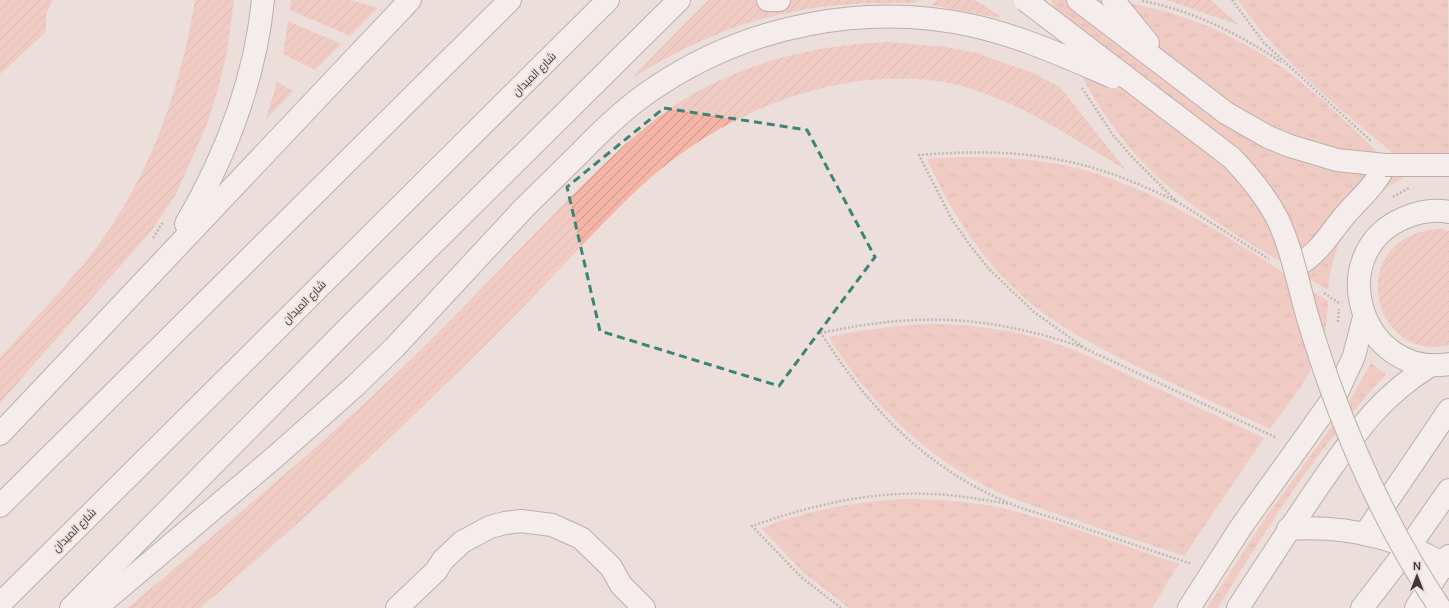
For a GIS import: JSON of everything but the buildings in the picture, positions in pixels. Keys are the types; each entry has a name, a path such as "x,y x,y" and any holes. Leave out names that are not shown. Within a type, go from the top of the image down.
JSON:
{"main road":[{"path":"168,255 207,185 236,118 256,48 263,0"},
{"path":"0,434 410,0"},
{"path":"0,506 510,0"},
{"name":"شارع الميدان","path":"0,604 608,0"},
{"path":"71,608 336,340 678,0"},
{"path":"768,0 779,0"},
{"path":"1025,0 1232,158 1249,176 1265,197 1278,219 1295,267 1321,358 1359,459 1395,532 1440,608"},
{"path":"1078,0 1226,113 1268,137 1290,146 1331,158 1385,165 1449,165"},
{"path":"1113,0 1168,69"},
{"path":"96,608 276,456 350,391 395,347 524,208 604,128 656,87 696,63 745,42 776,32 842,19 908,17 974,26 1038,46 1144,90"},
{"path":"1295,267 1320,250 1345,216 1375,183 1385,165"},
{"path":"1440,365 1417,363 1390,351 1370,330 1359,302 1358,286 1360,270 1366,255 1374,241 1385,230 1398,220 1413,214 1429,211 1448,211"},
{"path":"1189,608 1249,516 1336,393 1354,356 1364,317"},
{"path":"1238,608 1288,529 1368,417 1397,389 1440,365"},
{"path":"1365,534 1449,410"},
{"path":"1362,608 1409,547 1449,490"},
{"path":"1288,529 1334,529 1365,534 1409,547 1447,562 1416,608"},
{"path":"398,608 436,571 451,564 484,544 514,537 544,539 573,550 586,558 603,574 621,585 644,608"}],"path":[{"path":"1136,0 1176,10 1236,34 1288,66"},
{"path":"1232,0 1264,43 1373,143"},
{"path":"1079,83 1113,135 1133,158 1176,201"},
{"path":"1086,349 1034,312 989,269 951,218 919,155 962,152 998,152 1069,161 1110,173 1176,201 1271,260"},
{"path":"1392,198 1412,187"},
{"path":"152,240 164,222"},
{"path":"1318,290 1339,303"},
{"path":"1338,328 1339,295"},
{"path":"1193,565 1011,504 955,474 904,437 860,391 841,366 821,333 863,324 900,320 958,320 1009,326 1045,335 1086,349 1277,438"},
{"path":"1273,444 1282,432"},
{"path":"841,608 801,577 752,526 793,511 827,502 863,496 934,494 1011,504"},
{"path":"1189,571 1197,558"}],"highlighted area":[{"path":"664,108 807,130 875,257 779,386 600,331 567,187"}],"green space":[{"path":"0,0 53,0 46,14 46,32 0,74"},
{"path":"195,0 234,0 227,52 218,89 207,124 175,196 151,231 0,403 0,358 94,251 114,223 147,163 160,132 181,67"},
{"path":"291,0 350,0 378,8 350,36 290,10"},
{"path":"708,0 756,0 762,5 789,0 919,0 914,3 836,5 801,10 767,18 733,28 700,41 632,78"},
{"path":"937,0 975,0 1000,16 999,18 931,5"},
{"path":"1051,0 1111,1 1135,4 1181,16 1226,34 1247,45 1303,83 1347,123 1403,178 1373,198 1350,224 1335,254 1328,290 1235,234 1199,210 1159,178 1137,156 1101,109 1086,83 1072,56"},
{"path":"1167,0 1211,0 1239,25"},
{"path":"1238,0 1448,0 1449,164 1416,173 1345,113 1299,71 1277,49"},
{"path":"288,21 341,44 315,70 283,54"},
{"path":"886,42 946,47 976,53 1033,73 1060,87 1126,170 1032,114 1007,102 982,92 929,80 891,79 854,82 816,90 780,101 744,116 710,134 678,155 636,190 492,339 393,435 298,523 200,608 128,608 366,402 438,333 599,169 648,125 665,112 707,87 731,75 755,66 781,58 833,47"},
{"path":"277,82 293,91 266,119"},
{"path":"962,157 1033,160 1051,163 1086,171 1133,187 1218,232 1328,301 1327,321 1318,355 1302,384 1270,429 1096,346 1052,319 1020,294 988,260 960,222 927,159"},
{"path":"1442,229 1449,231 1449,345 1422,346 1400,335 1386,317 1378,295 1380,272 1390,251 1411,236"},
{"path":"936,324 972,326 1008,331 1043,339 1077,351 1264,438 1184,556 1036,507 984,485 937,456 916,439 896,422 860,382 829,337 882,328"},
{"path":"1371,363 1386,374 1339,429 1296,486 1218,608 1207,608 1266,517 1346,407"},
{"path":"899,499 952,501 1005,509 1071,528 1179,564 1152,608 849,608 804,573 761,528 812,512 863,503"}]}
